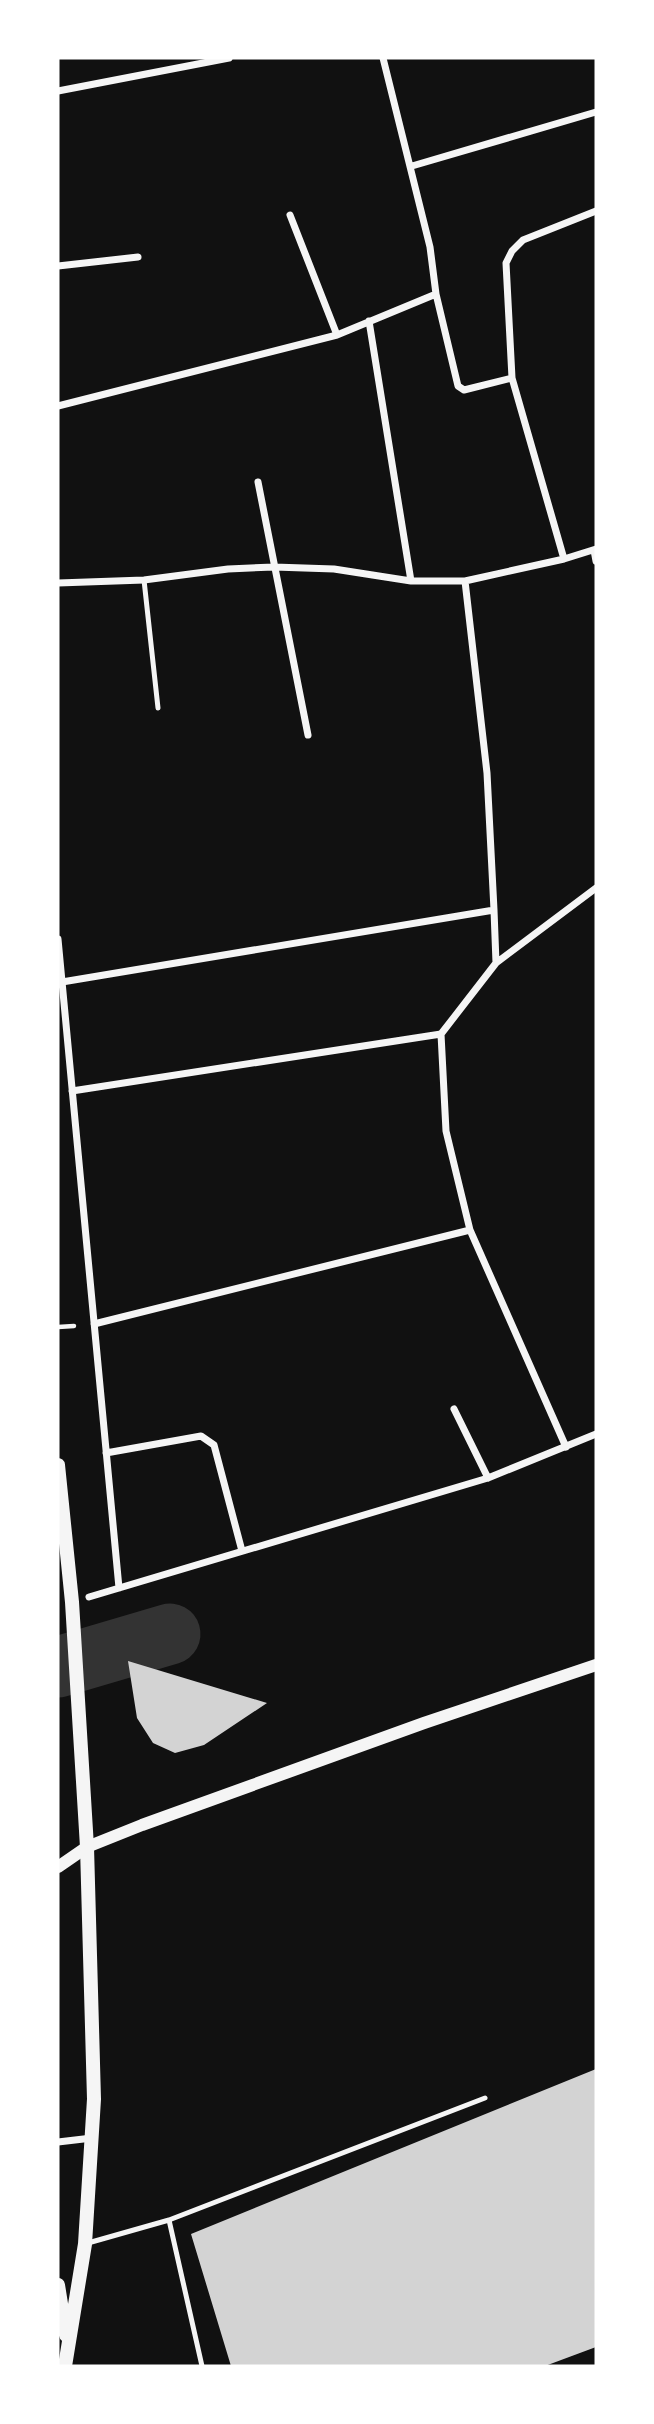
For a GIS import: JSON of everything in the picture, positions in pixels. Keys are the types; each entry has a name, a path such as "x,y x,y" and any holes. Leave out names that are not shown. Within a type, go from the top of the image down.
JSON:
{"main road":[{"path":"58,1465 70,1584 87,1847 94,2099 85,2244 65,2366"},
{"path":"58,2285 68,2346"}],"street":[{"path":"58,91 229,58"},
{"path":"383,58 412,166 430,247 436,294 458,386 464,390 512,378"},
{"path":"412,166 596,112"},
{"path":"564,559 512,378 506,263 512,251 523,240 596,211"},
{"path":"290,215 337,335"},
{"path":"58,266 138,257"},
{"path":"58,406 337,335 436,294"},
{"path":"369,321 411,581"},
{"path":"258,482 308,735"},
{"path":"58,583 144,580 228,569 274,567 334,569 411,581 465,580 564,559 595,549 596,561"},
{"path":"465,580 487,772 496,963"},
{"path":"566,1447 470,1230 446,1131 441,1034 496,963 596,888"},
{"path":"62,982 494,910"},
{"path":"58,939 119,1588"},
{"path":"72,1091 441,1034"},
{"path":"94,1324 470,1230"},
{"path":"454,1409 488,1478"},
{"path":"89,1597 488,1478 596,1434"},
{"path":"106,1453 201,1436 207,1438 214,1445 242,1551"},
{"path":"58,1867 87,1847 398,1732 596,1665"},
{"path":"58,2142 93,2138"}],"lane":[{"path":"144,580 158,708"},
{"path":"85,2244 169,2220 485,2098"},
{"path":"169,2220 202,2366"}],"building":[{"path":"128,1661 267,1703 204,1745 175,1753 153,1743 137,1718"},
{"path":"596,2069 596,2347 545,2366 231,2366 191,2234"}],"waterway":[{"path":"58,1667 170,1634"}]}
